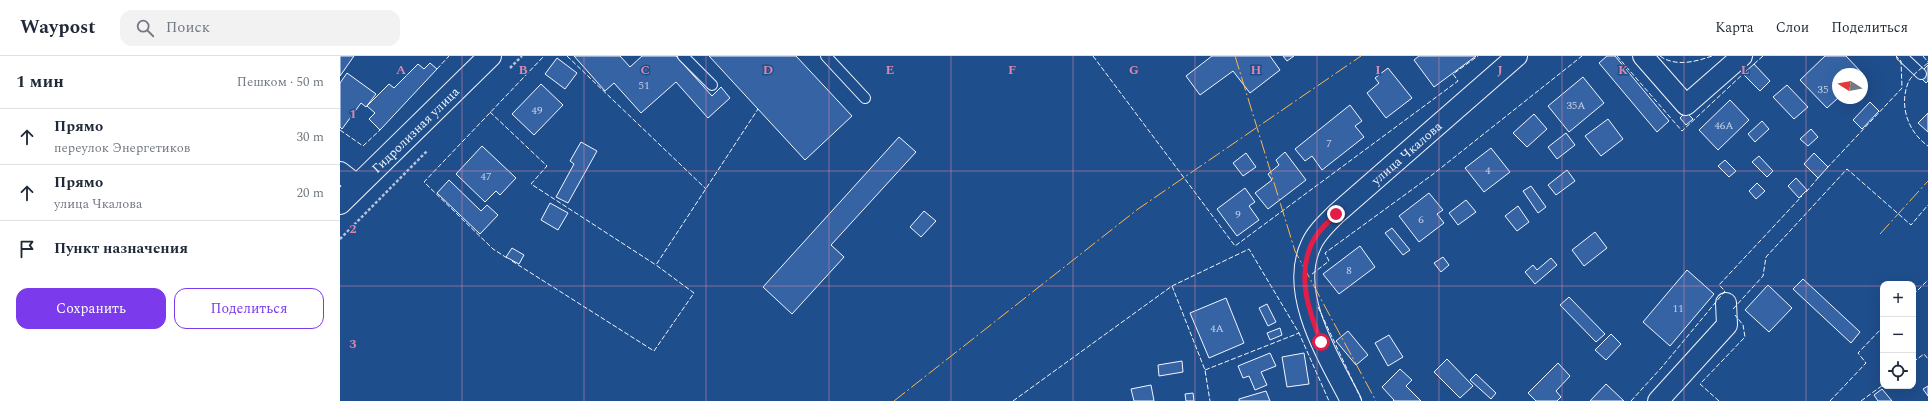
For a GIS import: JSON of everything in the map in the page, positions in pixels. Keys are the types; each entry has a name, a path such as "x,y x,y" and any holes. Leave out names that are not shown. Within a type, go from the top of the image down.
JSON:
{"highway":[{"name":"Гидролизная улица","path":"340,204 490,56"}],"street":[{"name":"улица Чкалова","path":"1350,401 1321,342 1310,314 1304,285 1306,259 1311,244 1336,214 1518,56"},
{"path":"1643,56 1686,105 1742,56"},
{"path":"340,172 358,186"},
{"path":"1658,401 1727,325 1726,303"}],"lane":[{"path":"683,56 712,85"},
{"path":"826,56 865,98"},
{"path":"1902,56 1921,74"}],"building":[{"path":"340,56 354,56 340,76"},
{"path":"574,56 620,56 630,67 642,56 676,56 712,96 721,87 730,98 708,118 676,82 641,113 614,83 605,91"},
{"path":"709,56 796,56 852,116 805,160"},
{"path":"1212,56 1270,56 1280,70 1250,93 1233,71 1200,95 1186,76"},
{"path":"1283,56 1294,56 1287,61"},
{"path":"1419,56 1476,56 1434,87 1414,60"},
{"path":"1607,56 1615,56 1669,121 1657,132 1599,63"},
{"path":"1825,56 1846,56 1857,68 1832,68 1832,103 1827,108 1800,80"},
{"path":"557,58 577,73 565,89 545,74"},
{"path":"430,63 437,69 380,130 369,119 375,113 367,106 389,84 394,88 418,64 424,69"},
{"path":"1754,64 1770,81 1760,91 1743,74"},
{"path":"1928,65 1928,81 1926,83 1918,75"},
{"path":"1388,68 1412,98 1386,118 1367,93 1379,83 1375,78"},
{"path":"347,73 376,94 366,107 361,103 342,129 340,127 340,83"},
{"path":"1583,77 1604,103 1569,132 1548,106"},
{"path":"541,84 563,105 534,135 512,114"},
{"path":"1787,85 1808,107 1794,119 1773,97"},
{"path":"1730,100 1749,120 1718,150 1699,130"},
{"path":"1870,102 1879,111 1862,129 1853,120"},
{"path":"1350,105 1362,121 1355,126 1364,137 1322,170 1312,156 1305,161 1295,149"},
{"path":"1686,112 1693,119 1686,125 1680,118"},
{"path":"1928,113 1928,132 1918,123"},
{"path":"1534,114 1547,129 1527,147 1513,133"},
{"path":"1608,119 1623,139 1601,156 1585,136"},
{"path":"1762,121 1769,129 1755,142 1748,134"},
{"path":"1811,129 1818,137 1808,146 1800,139"},
{"path":"1566,133 1575,145 1557,159 1548,147"},
{"path":"899,137 916,152 831,245 844,257 792,314 763,287"},
{"path":"581,142 597,151 568,203 556,197 574,164 570,161"},
{"path":"482,146 516,178 500,195 496,191 485,202 456,174"},
{"path":"1491,148 1510,172 1484,192 1465,168"},
{"path":"1285,152 1306,180 1268,209 1255,193 1272,180 1268,174 1279,165 1276,160"},
{"path":"1246,153 1256,167 1243,176 1233,163"},
{"path":"1814,153 1828,167 1818,178 1804,164"},
{"path":"1759,156 1773,171 1767,177 1752,162"},
{"path":"1725,160 1736,171 1729,177 1718,166"},
{"path":"1567,170 1575,181 1556,195 1548,185"},
{"path":"1796,178 1807,190 1799,198 1788,186"},
{"path":"449,180 481,211 487,205 498,215 480,234 437,193"},
{"path":"1757,183 1765,191 1756,199 1749,191"},
{"path":"1531,186 1546,207 1538,213 1523,191"},
{"path":"1245,188 1255,202 1249,206 1259,220 1237,236 1217,209"},
{"path":"1429,193 1443,210 1437,214 1444,223 1419,242 1399,216"},
{"path":"1466,200 1476,212 1458,225 1449,213"},
{"path":"550,203 568,213 558,230 541,220"},
{"path":"1518,206 1529,222 1517,231 1505,216"},
{"path":"924,211 936,221 921,237 910,227"},
{"path":"1392,228 1410,250 1403,255 1385,233"},
{"path":"1595,232 1607,248 1584,266 1572,250"},
{"path":"1360,246 1375,267 1339,294 1323,274"},
{"path":"512,248 524,255 519,264 506,257"},
{"path":"1443,257 1449,265 1441,272 1434,263"},
{"path":"1551,258 1557,265 1535,284 1525,272 1533,265 1537,270"},
{"path":"1687,270 1714,294 1670,346 1643,322"},
{"path":"1803,279 1860,332 1851,343 1793,289"},
{"path":"1768,285 1792,308 1769,332 1745,310"},
{"path":"1569,297 1605,334 1596,342 1560,305"},
{"path":"1226,298 1244,343 1209,358 1190,313"},
{"path":"1267,304 1276,322 1268,326 1259,308"},
{"path":"1280,328 1282,335 1270,340 1267,333"},
{"path":"1348,331 1368,355 1356,365 1336,341"},
{"path":"1611,334 1621,344 1606,360 1595,350"},
{"path":"1389,335 1403,357 1388,366 1375,343"},
{"path":"1270,353 1276,366 1261,372 1267,385 1255,390 1249,376 1243,378 1238,366"},
{"path":"1304,353 1309,384 1287,387 1282,357"},
{"path":"1447,359 1473,386 1460,398 1434,372"},
{"path":"1182,361 1183,372 1159,376 1158,365"},
{"path":"1558,363 1570,376 1556,391 1561,397 1557,401 1536,401 1528,393"},
{"path":"1400,369 1412,380 1406,386 1421,401 1393,401 1394,400 1382,387"},
{"path":"1476,374 1496,393 1491,399 1470,380"},
{"path":"1606,384 1624,401 1590,401"},
{"path":"1151,385 1154,401 1134,401 1131,389"},
{"path":"1928,386 1928,396 1923,389"},
{"path":"1882,389 1892,401 1878,401 1874,395"},
{"path":"1266,391 1270,401 1239,401 1239,399"},
{"path":"1193,393 1194,401 1186,401 1185,394"}],"fence":[{"path":"437,69 449,56"},
{"path":"507,258 493,249 424,182 544,56"},
{"path":"567,56 706,189"},
{"path":"1093,56 1235,246 1458,81 1453,74 1478,56"},
{"path":"1312,274 1329,261 1325,253 1432,175 1582,56"},
{"path":"1617,56 1682,131 1743,74"},
{"path":"1660,56 1679,62 1692,62 1712,56"},
{"path":"1754,64 1763,56"},
{"path":"1827,168 1902,88 1901,61 1896,56"},
{"path":"1923,56 1928,62"},
{"path":"1928,63 1909,80 1905,92 1905,109 1907,118 1915,133 1928,146"},
{"path":"512,261 654,351 694,293 656,265 758,109"},
{"path":"490,112 547,166 531,184 656,265"},
{"path":"340,130 363,146 380,130"},
{"path":"1733,309 1763,276 1766,257 1847,169 1911,225 1928,205"},
{"path":"1806,192 1819,177"},
{"path":"1631,401 1662,367 1725,291 1719,285 1802,196"},
{"path":"1013,401 1172,286 1249,249 1299,333 1329,401"},
{"path":"1916,292 1928,280"},
{"path":"1172,286 1205,370 1210,401"},
{"path":"1318,307 1362,401"},
{"path":"1719,401 1700,384 1745,337 1743,325 1735,315"},
{"path":"1830,401 1866,363 1858,353 1880,330"},
{"path":"1205,370 1299,333"},
{"path":"1916,360 1924,354 1928,359"},
{"path":"1861,401 1880,387"}],"power":[{"path":"1235,56 1295,251 1376,401"},
{"path":"894,401 1138,209 1361,56"},
{"path":"1880,234 1928,181"}],"route":[{"path":"1321,342 1310,314 1304,285 1306,259 1311,244 1320,231 1336,214"}]}
